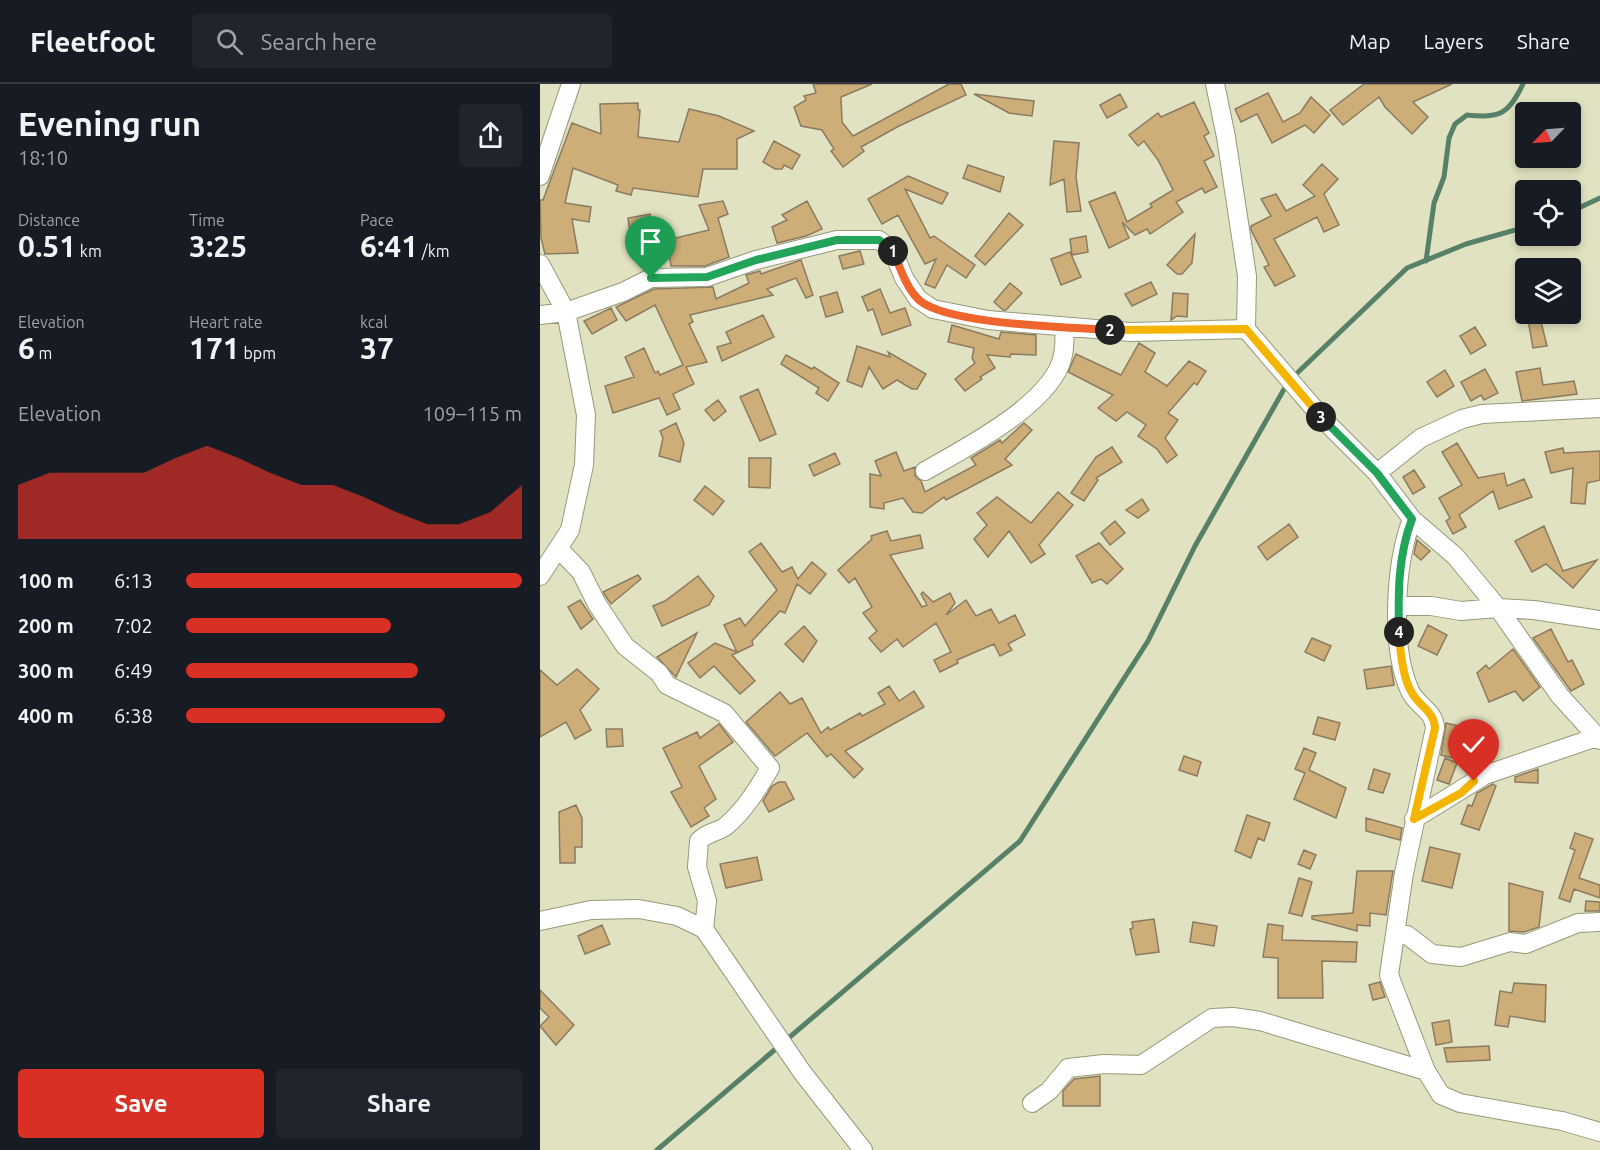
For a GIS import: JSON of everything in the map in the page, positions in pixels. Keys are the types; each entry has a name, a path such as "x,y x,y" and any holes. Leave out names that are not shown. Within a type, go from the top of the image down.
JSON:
{"street":[{"path":"540,176 571,84"},
{"path":"1215,84 1226,137 1247,276 1249,304 1246,329 1324,420 1377,473 1412,519 1455,556 1498,608 1539,669 1598,739 1485,776 1414,819"},
{"path":"540,315 566,312 623,292 651,278 707,277 756,260 837,240 879,240 893,251 904,278 918,299 933,309 988,320 1131,332 1246,329"},
{"path":"540,264 566,312 586,415 584,465 570,530 540,576"},
{"path":"925,471 1024,410 1047,387 1063,356 1065,327"},
{"path":"1377,473 1421,438 1462,419 1482,414 1600,408"},
{"path":"1412,519 1404,538 1397,588 1400,650 1411,692 1434,718 1435,728 1414,819 1389,975 1426,1071 1441,1095 1460,1103 1562,1121 1600,1132"},
{"path":"558,548 581,572 597,604 625,646 659,673 667,686 724,713 771,768 756,793 726,827 709,832 699,841 697,867 707,901 704,929"},
{"path":"1397,606 1431,606 1461,611 1498,608 1534,610 1600,620"},
{"path":"540,921 591,910 639,909 677,916 704,929 771,1029 863,1150"},
{"path":"1395,935 1407,935 1432,954 1461,957 1510,942 1526,944 1578,923 1600,922"},
{"path":"1032,1103 1049,1091 1068,1068 1104,1064 1141,1065 1212,1018 1233,1017 1260,1020 1426,1071"}],"building":[{"path":"813,84 872,84 841,97 842,122 853,136 949,84 961,84 966,95 899,126 861,147 864,151 843,167 831,151 834,149 822,130 801,126 794,107 806,100 804,96 816,93"},
{"path":"1364,84 1452,84 1413,102 1428,117 1412,134 1385,107 1379,97 1343,125 1330,110"},
{"path":"1268,93 1283,122 1300,113 1311,97 1330,115 1314,133 1305,125 1272,143 1257,114 1241,122 1235,109"},
{"path":"974,94 1034,101 1032,116 1009,113"},
{"path":"1120,94 1127,107 1107,118 1100,105"},
{"path":"1194,102 1209,133 1204,136 1214,156 1204,161 1217,187 1205,193 1202,188 1176,202 1183,212 1150,234 1147,229 1135,235 1122,222 1129,238 1109,248 1089,202 1115,192 1127,222 1152,207 1150,204 1173,190 1158,160 1144,141 1138,146 1129,135 1158,113 1161,117"},
{"path":"638,103 638,110 640,110 638,137 679,142 689,109 719,116 754,131 737,139 737,169 703,169 698,197 633,188 631,195 616,191 618,185 573,168 565,203 591,207 589,222 572,219 578,253 545,254 541,238 540,200 543,200 572,123 601,134 600,104"},
{"path":"774,141 800,155 792,169 784,165 782,169 775,169 763,162"},
{"path":"1054,141 1079,143 1076,177 1081,211 1067,212 1064,179 1050,185"},
{"path":"1322,164 1338,179 1324,194 1339,225 1324,232 1317,217 1274,239 1295,276 1275,286 1264,267 1269,265 1251,230 1251,226 1271,216 1261,199 1276,194 1286,211 1315,196 1303,185"},
{"path":"968,165 1004,177 1000,192 963,178"},
{"path":"908,176 948,193 942,204 905,189 930,238 934,236 975,265 966,278 947,265 935,288 925,284 936,259 925,264 898,215 882,224 868,199"},
{"path":"723,201 728,214 718,218 729,257 705,266 671,266 667,240 709,230 699,205"},
{"path":"807,201 822,229 806,236 777,243 772,227 787,220 782,215"},
{"path":"1009,213 1023,225 985,265 975,256"},
{"path":"650,214 654,235 631,239 628,218"},
{"path":"1195,234 1192,263 1182,274 1177,274 1167,265"},
{"path":"1086,236 1088,252 1072,255 1070,239"},
{"path":"860,251 864,264 843,269 839,256"},
{"path":"1070,252 1081,277 1061,285 1051,259"},
{"path":"801,260 813,295 806,298 796,278 767,289 773,295 690,315 693,322 689,324 707,362 686,367 694,384 673,394 680,409 667,415 659,398 613,413 605,386 634,377 625,357 644,348 655,373 658,371 660,375 683,365 655,305 626,321 616,307 654,289 713,287 716,299 749,283 746,275 760,271 761,274"},
{"path":"1151,282 1157,294 1132,306 1125,294"},
{"path":"1010,283 1022,293 1006,310 1003,310 994,302"},
{"path":"880,289 890,313 905,308 911,325 882,335 873,309 868,311 862,297"},
{"path":"837,292 843,312 826,317 820,297"},
{"path":"1173,293 1188,294 1187,317 1177,316 1171,320"},
{"path":"611,308 617,320 592,334 584,321"},
{"path":"763,315 774,337 722,361 717,347 731,343 726,332"},
{"path":"1529,324 1542,324 1547,346 1533,348"},
{"path":"952,325 999,339 1001,332 1036,335 1036,355 1011,354 1010,357 987,355 995,368 980,377 982,379 965,391 955,379 975,363 972,358 974,348 948,342"},
{"path":"1475,327 1486,345 1471,354 1460,336"},
{"path":"1139,343 1155,353 1145,372 1167,386 1189,361 1206,371 1197,385 1194,383 1168,413 1178,420 1165,438 1177,455 1167,463 1157,449 1138,436 1146,425 1127,412 1116,421 1098,408 1113,395 1068,372 1076,354 1121,375"},
{"path":"857,346 890,357 888,352 926,374 917,389 912,389 897,380 883,389 869,367 862,387 847,381"},
{"path":"786,355 812,369 814,367 839,383 828,401 816,393 819,388 781,364"},
{"path":"1540,368 1543,385 1574,381 1577,394 1522,401 1516,372"},
{"path":"1485,369 1498,393 1484,400 1481,395 1471,401 1461,382"},
{"path":"1445,370 1454,386 1437,397 1427,382"},
{"path":"758,389 776,434 760,441 740,397"},
{"path":"718,400 726,411 714,421 705,410"},
{"path":"676,423 684,443 680,462 659,456 663,438 660,431"},
{"path":"1024,423 1032,430 1005,459 1012,465 946,500 944,497 922,513 913,512 903,498 884,503 884,509 870,507 870,474 881,476 875,461 896,452 904,471 915,467 915,476 921,481 925,492 976,465 971,458 1000,440 1002,443"},
{"path":"1457,443 1478,478 1504,473 1507,486 1524,479 1532,497 1499,509 1493,491 1459,515 1466,527 1453,534 1446,521 1450,518 1439,498 1462,485 1442,452"},
{"path":"1112,447 1122,462 1096,478 1098,480 1084,501 1071,493 1096,457"},
{"path":"1563,448 1564,453 1600,451 1600,480 1587,483 1585,504 1571,503 1573,468 1551,473 1545,452"},
{"path":"835,453 840,464 814,476 809,465"},
{"path":"749,458 771,458 770,488 749,487"},
{"path":"1414,470 1425,487 1413,494 1403,477"},
{"path":"705,486 724,501 713,515 694,500"},
{"path":"1058,492 1073,505 1039,545 1045,554 1031,563 1009,531 988,557 974,539 987,525 977,513 997,497 1031,523"},
{"path":"1142,499 1149,510 1138,518 1126,510"},
{"path":"1115,521 1125,533 1110,545 1101,533"},
{"path":"1289,524 1298,537 1267,560 1258,547"},
{"path":"1544,526 1563,571 1597,560 1573,588 1546,564 1532,572 1515,541"},
{"path":"887,531 891,541 920,535 923,548 890,555 922,607 927,605 921,594 923,592 933,602 950,593 955,603 946,615 966,600 976,616 991,609 999,623 1015,615 1025,635 1008,644 1012,650 1000,656 994,644 957,660 958,663 940,672 934,660 951,652 936,623 903,647 897,639 881,652 869,638 877,631 863,613 872,607 855,578 849,583 838,570 872,539 871,536"},
{"path":"1417,540 1430,551 1421,560 1414,554"},
{"path":"761,543 782,572 792,567 798,579 812,562 826,574 810,594 797,584 785,613 780,611 752,641 753,645 732,655 755,681 740,694 714,666 700,678 688,663 715,643 737,652 724,625 740,618 745,626 777,590 749,552"},
{"path":"1099,543 1123,569 1107,584 1101,579 1092,583 1076,556"},
{"path":"638,575 641,579 611,604 603,592"},
{"path":"698,576 714,596 709,605 662,626 653,606 665,601"},
{"path":"580,600 593,619 581,629 568,607"},
{"path":"1428,625 1447,635 1437,655 1418,646"},
{"path":"804,626 817,641 803,662 785,644"},
{"path":"1551,629 1568,662 1572,660 1584,684 1571,691 1533,638"},
{"path":"697,633 676,677 657,657"},
{"path":"1312,638 1331,646 1324,661 1305,652"},
{"path":"1513,649 1540,687 1523,701 1515,691 1489,702 1477,673 1486,665 1489,669"},
{"path":"1391,666 1394,685 1367,689 1364,670"},
{"path":"577,669 599,689 580,710 591,730 575,739 566,722 540,737 540,670 557,685"},
{"path":"889,686 899,701 914,691 924,707 845,751 863,769 854,778 831,754 827,757 807,733 775,756 746,722 780,692 790,704 802,698 821,733 828,727 830,730 860,713 862,716 885,704 878,693"},
{"path":"1318,717 1340,723 1335,740 1313,734"},
{"path":"1446,723 1459,726 1452,758 1441,755"},
{"path":"719,724 733,742 699,766 716,799 704,808 709,816 691,827 671,792 682,787 663,748 697,732 700,738"},
{"path":"606,729 622,729 623,746 607,747"},
{"path":"1304,748 1316,753 1309,770 1346,788 1336,818 1294,799 1305,773 1295,769"},
{"path":"1184,756 1201,762 1197,776 1179,770"},
{"path":"1445,758 1457,763 1449,784 1437,780"},
{"path":"1374,769 1390,774 1383,793 1368,789"},
{"path":"1538,769 1538,783 1515,782 1515,777"},
{"path":"785,782 794,799 769,812 763,801 772,786"},
{"path":"1493,784 1496,786 1479,830 1461,824 1468,805 1472,806 1477,793"},
{"path":"576,805 582,818 582,847 575,847 575,863 560,863 559,812"},
{"path":"1247,815 1270,823 1264,841 1258,838 1251,858 1235,851"},
{"path":"1366,818 1402,828 1400,840 1366,831"},
{"path":"1575,833 1593,839 1579,878 1600,885 1600,898 1574,889 1570,902 1559,898 1575,850 1570,848"},
{"path":"1430,847 1460,854 1452,888 1422,881"},
{"path":"1304,850 1316,855 1310,869 1298,864"},
{"path":"757,857 762,880 726,888 720,864"},
{"path":"1357,871 1393,871 1386,915 1370,913 1370,926 1357,925 1357,931 1312,919 1312,916 1353,913"},
{"path":"1299,878 1312,882 1302,916 1289,913"},
{"path":"1509,883 1543,892 1539,927 1524,932 1509,931"},
{"path":"1586,901 1600,902 1600,911 1585,911"},
{"path":"1154,919 1159,952 1136,955 1130,929 1133,928 1132,922"},
{"path":"1193,922 1217,926 1214,946 1190,942"},
{"path":"1268,924 1283,926 1282,940 1357,942 1356,962 1322,961 1323,998 1278,998 1278,958 1263,957"},
{"path":"602,925 610,944 585,954 578,936"},
{"path":"1380,982 1385,997 1373,1000 1369,985"},
{"path":"1514,983 1546,985 1545,1022 1510,1016 1508,1027 1495,1025 1500,991 1512,993"},
{"path":"540,990 574,1025 556,1045 540,1026 549,1017 540,1008"},
{"path":"1449,1020 1452,1042 1436,1045 1432,1023"},
{"path":"1489,1046 1490,1060 1447,1062 1444,1048"},
{"path":"1100,1076 1100,1106 1063,1106 1063,1091 1074,1079"}],"waterway":[{"path":"1426,261 1434,203 1444,177 1449,138 1455,124 1467,115 1488,116 1502,112 1513,102 1523,84"},
{"path":"1581,207 1600,198"},
{"path":"1293,377 1407,268 1466,244 1515,230"},
{"path":"657,1150 1020,841 1148,641 1195,546 1287,384"}],"route":[{"path":"651,278 707,277 756,260 837,240 879,240 893,251 904,278 918,299 933,309 988,320 1131,332 1246,329 1324,420 1377,473 1412,519 1404,538 1397,588 1400,650 1411,692 1434,718 1435,728 1430,759 1414,819 1461,793 1474,781"}]}
